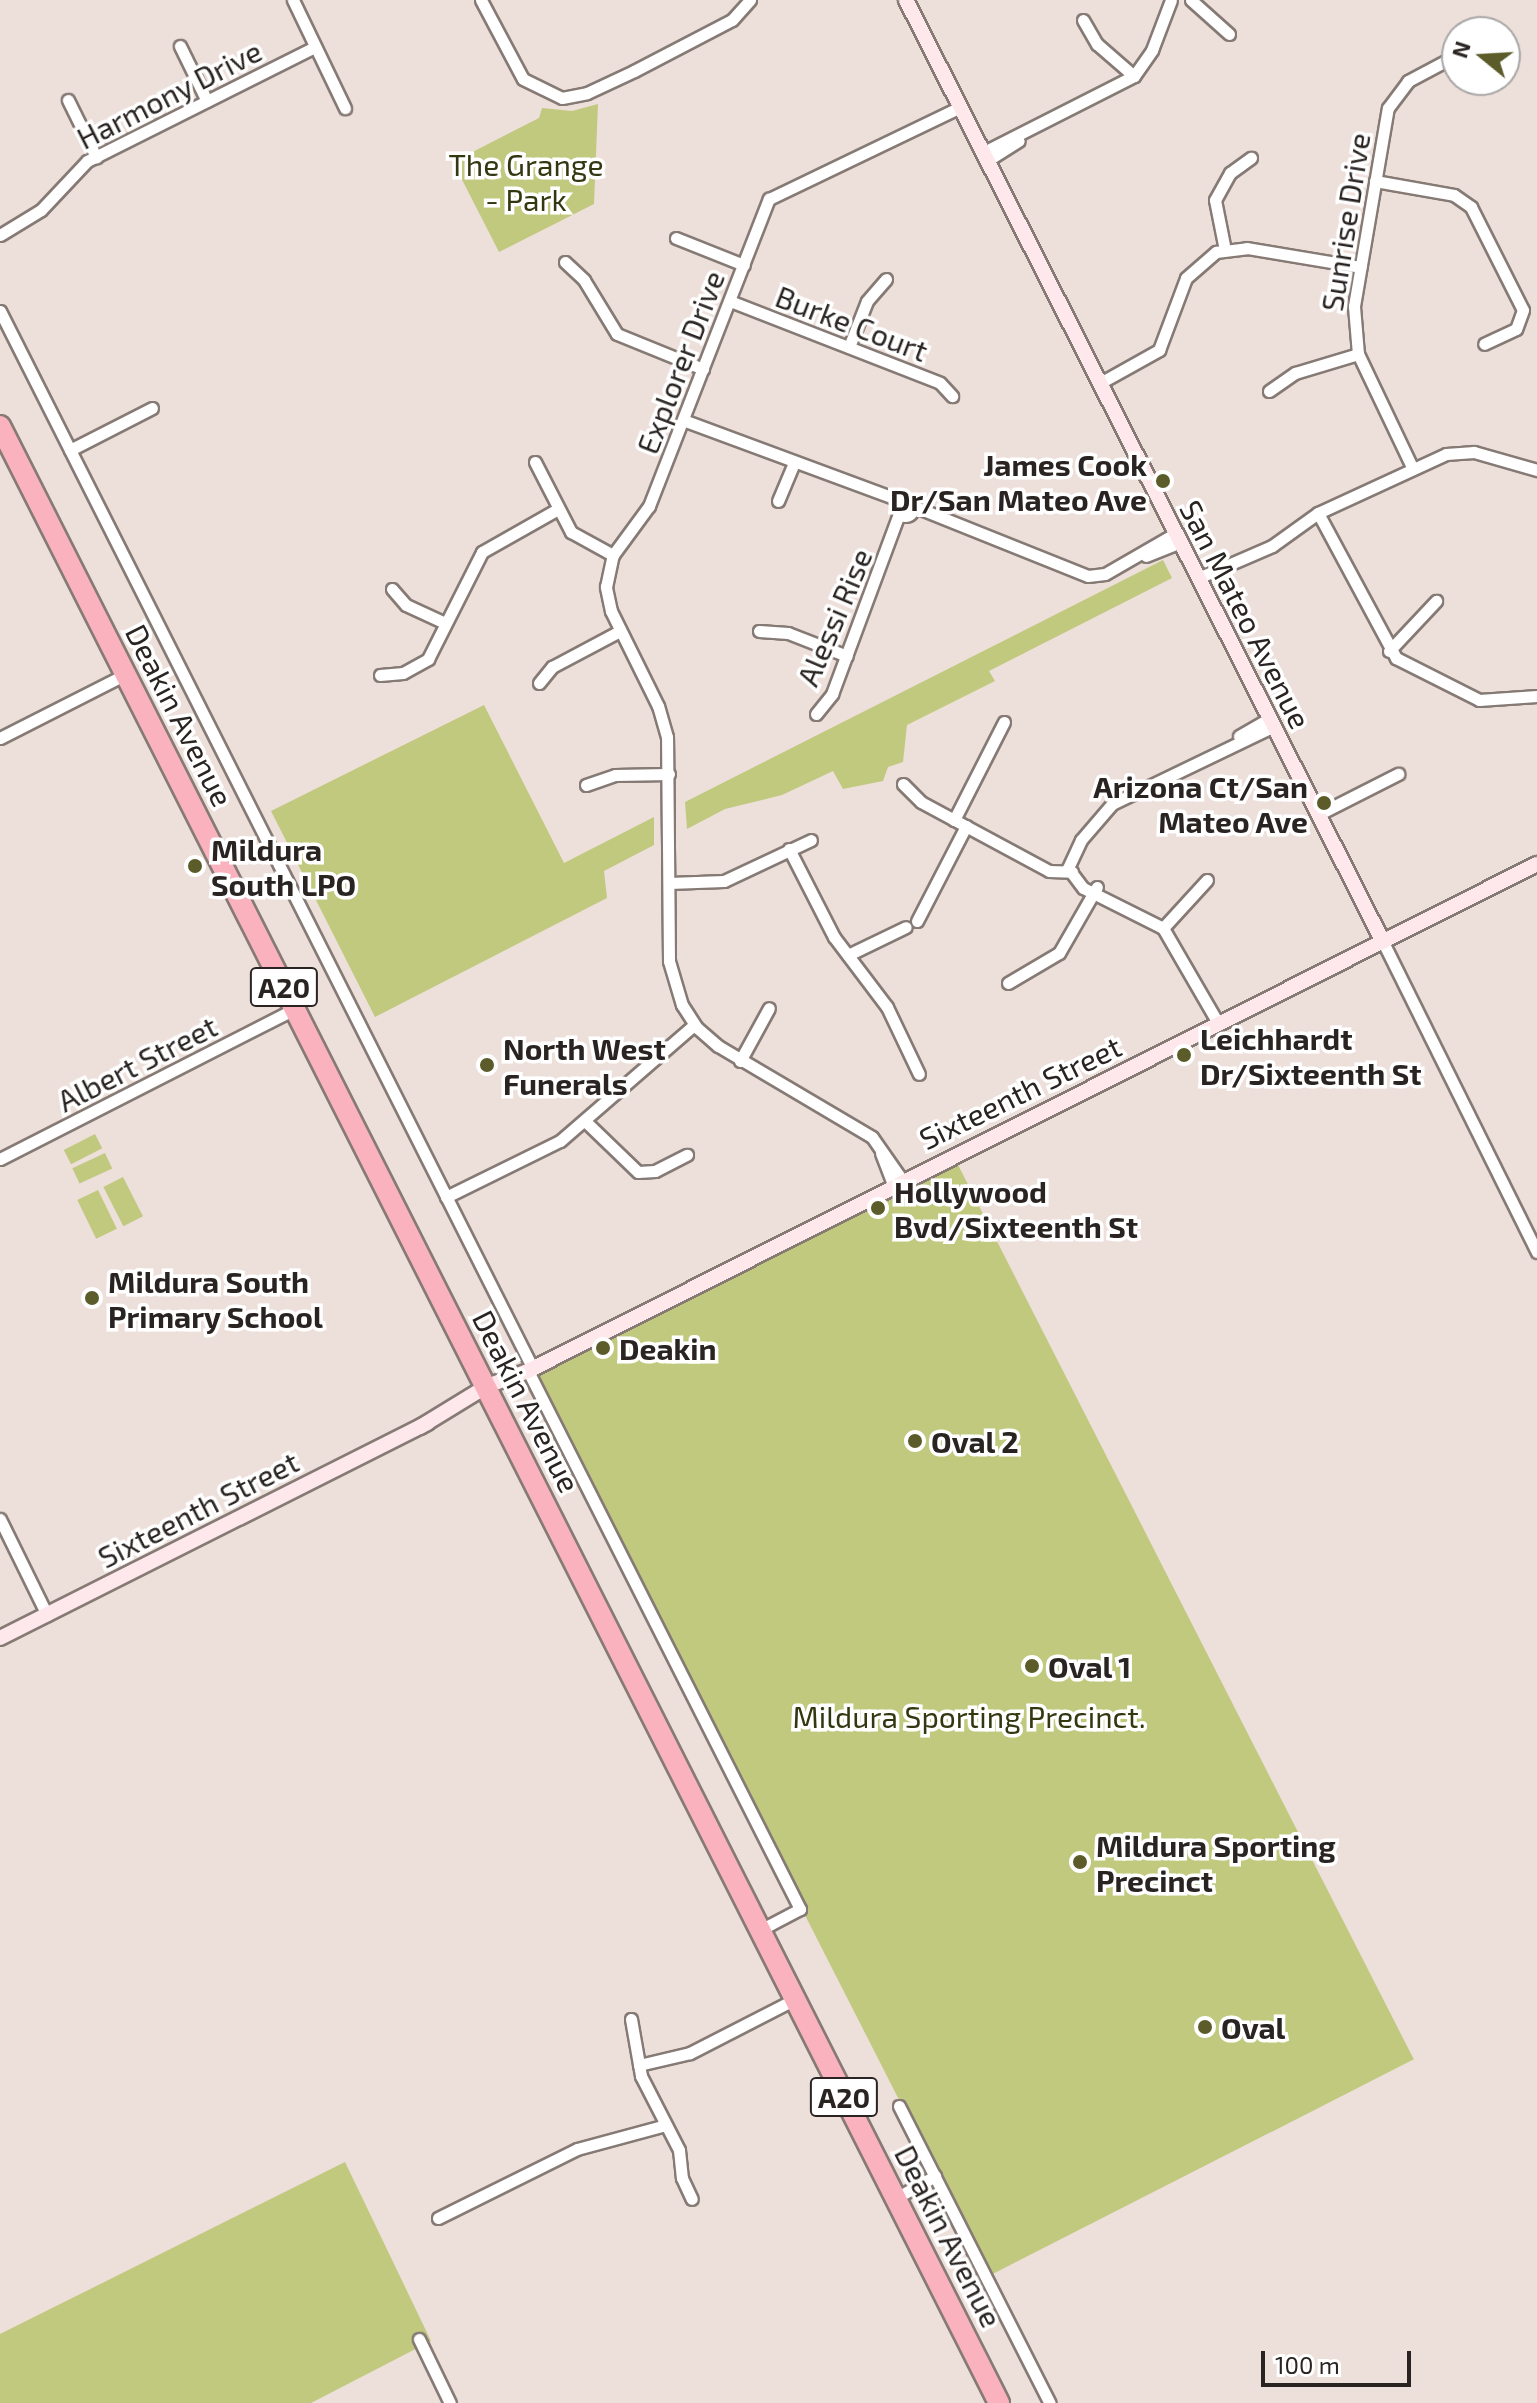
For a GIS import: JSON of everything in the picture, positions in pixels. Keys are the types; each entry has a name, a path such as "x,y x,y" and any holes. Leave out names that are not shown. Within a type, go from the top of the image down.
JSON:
{"highway":[{"name":"Deakin Avenue","path":"0,426 999,2403"}],"street":[{"path":"293,0 345,108"},
{"path":"481,0 523,79 562,98 587,93 732,20 750,0"},
{"name":"San Mateo Avenue","path":"906,0 1319,814 1537,1252"},
{"path":"986,156 1134,76 1152,50 1171,0"},
{"path":"1191,0 1229,34"},
{"path":"1083,20 1097,44 1134,76"},
{"path":"180,46 207,101"},
{"name":"Harmony Drive","path":"0,235 32,218 76,168 315,47"},
{"name":"Sunrise Drive","path":"1412,467 1358,354 1352,320 1375,181 1394,98 1408,81 1441,63"},
{"path":"68,100 96,157"},
{"name":"Explorer Drive","path":"613,555 649,506 756,234 775,203 799,184 958,103"},
{"path":"1225,250 1215,200 1230,173 1251,158"},
{"path":"1375,181 1454,195 1471,207 1523,310 1516,329 1484,344"},
{"path":"676,238 744,265"},
{"path":"1100,383 1159,350 1186,278 1206,257 1225,250 1247,248 1360,267"},
{"path":"565,262 584,280 617,334 703,369"},
{"path":"849,347 867,301 886,279"},
{"name":"Burke Court","path":"730,301 940,383 952,396"},
{"name":"Deakin Avenue","path":"0,311 800,1909 760,1930"},
{"path":"1269,391 1295,373 1358,354"},
{"path":"70,450 152,408"},
{"path":"683,420 880,497 904,510 1082,576 1097,577 1178,537"},
{"path":"1200,582 1247,558 1318,513 1412,467 1465,451 1537,470"},
{"path":"535,462 558,509 577,537 613,555 606,587 620,631 664,721 669,774 671,975 694,1025 740,1061 876,1141 898,1184"},
{"path":"778,501 794,463"},
{"path":"380,675 403,673 422,664 482,552 558,509"},
{"name":"Alessi Rise","path":"816,714 832,694 904,510"},
{"path":"1318,513 1389,651 1415,671 1468,697 1504,702 1537,696"},
{"path":"392,589 406,605 445,623"},
{"path":"1389,651 1436,601"},
{"path":"539,683 552,667 620,631"},
{"path":"759,631 788,633 847,656"},
{"path":"0,738 126,674"},
{"path":"954,820 1004,722"},
{"path":"1071,870 1089,830 1121,798 1272,722"},
{"path":"586,785 615,775 669,774"},
{"path":"1319,814 1398,774"},
{"path":"903,784 921,802 1042,866 1071,870 1095,891 1163,928 1215,1025"},
{"path":"917,921 966,826"},
{"path":"669,883 724,881 811,840"},
{"path":"789,849 848,955 887,1007 919,1074"},
{"name":"Sixteenth Street","path":"0,1638 1537,864"},
{"path":"1163,928 1207,880"},
{"path":"1008,983 1059,953 1095,891"},
{"path":"848,955 906,927"},
{"path":"740,1061 769,1008"},
{"name":"Albert Street","path":"0,1159 295,1009"},
{"path":"446,1197 560,1141 586,1122 628,1078 694,1025"},
{"path":"586,1122 638,1172 655,1171 687,1155"},
{"path":"0,1519 47,1615"},
{"path":"639,2065 690,2053 795,1999"},
{"path":"631,2019 639,2065 666,2125 692,2199"},
{"path":"899,2106 1050,2403"},
{"path":"438,2218 577,2149 666,2125"},
{"path":"896,2198 935,2176"},
{"path":"419,2339 449,2400 436,2403"}],"green space":[{"name":"The Grange - Park","path":"598,104 594,204 499,252 453,162 539,118 542,108 572,111"},
{"path":"1163,560 1172,578 989,671 995,681 907,725 903,762 888,767 883,781 843,789 833,771 782,795 725,809 687,829 685,802"},
{"path":"484,705 564,863 654,817 654,845 604,871 607,898 375,1017 271,811"},
{"path":"95,1134 102,1148 71,1164 64,1150"},
{"path":"105,1153 112,1168 80,1184 72,1168"},
{"name":"Mildura Sporting Precinct.","path":"953,1155 1414,2059 989,2276 528,1372"},
{"path":"123,1177 143,1216 123,1226 103,1187"},
{"path":"98,1190 117,1229 96,1239 77,1200"},
{"path":"345,2162 431,2341 311,2403 0,2403 0,2334"}],"place":[{"name":"James Cook Dr/San Mateo Ave","path":"1163,481"},
{"name":"Arizona Ct/San Mateo Ave","path":"1324,803"},
{"name":"Mildura South LPO","path":"195,866"},
{"name":"Leichhardt Dr/Sixteenth St","path":"1184,1055"},
{"name":"North West Funerals","path":"487,1065"},
{"name":"Hollywood Bvd/Sixteenth St","path":"878,1208"},
{"name":"Mildura South Primary School","path":"92,1298"},
{"name":"Deakin","path":"603,1348"},
{"name":"Oval 2","path":"915,1441"},
{"name":"Oval 1","path":"1032,1666"},
{"name":"Mildura Sporting Precinct","path":"1080,1862"},
{"name":"Oval","path":"1205,2027"}]}
